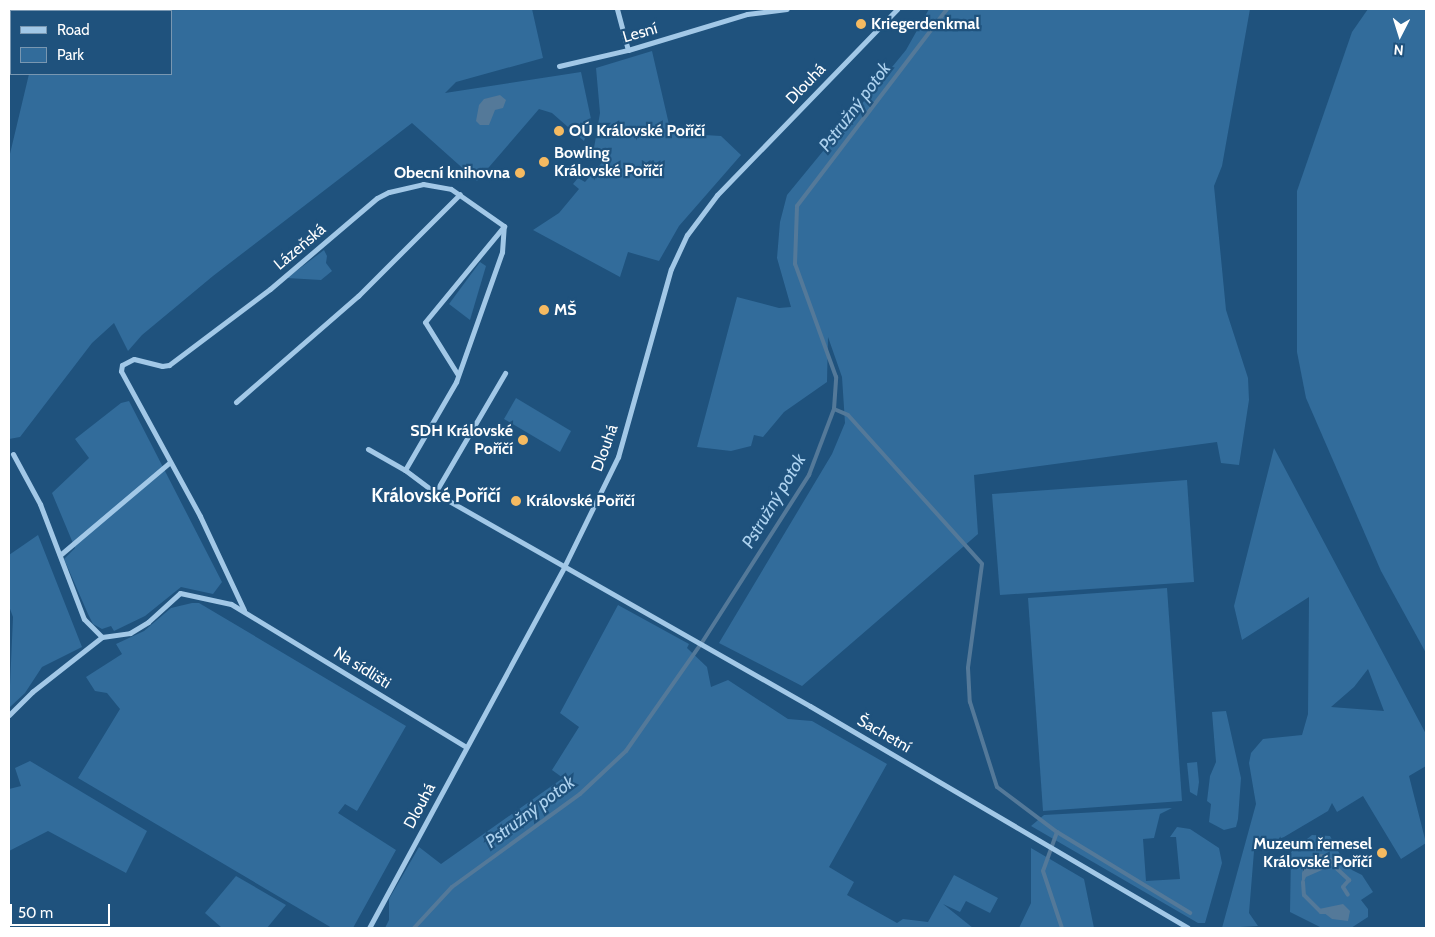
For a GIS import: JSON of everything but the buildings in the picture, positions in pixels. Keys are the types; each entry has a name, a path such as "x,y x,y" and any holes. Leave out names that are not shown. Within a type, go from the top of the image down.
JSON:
{"street":[{"path":"617,9 628,50"},
{"name":"Lesní","path":"559,66 628,50 746,12 787,9"},
{"path":"891,9 896,9"},
{"name":"Dlouhá","path":"369,928 564,567 618,457 671,268 688,235 717,195 896,9"},
{"name":"Lázeňská","path":"170,462 121,370 122,365 134,359 162,366 168,365 270,288 377,198 406,186 423,184 460,194 504,226"},
{"path":"236,402 358,296 460,194"},
{"path":"458,375 425,322 504,226"},
{"path":"405,470 458,375 502,252 504,226"},
{"path":"435,493 505,373"},
{"path":"368,449 405,470 435,493 564,567"},
{"path":"9,715 32,692 102,637 84,619 40,504 13,454"},
{"path":"60,555 170,462 200,516 244,610"},
{"name":"Šachetní","path":"564,567 714,650 1188,928"},
{"name":"Na sídlišti","path":"102,637 130,633 148,622 180,593 231,604 244,610 466,747"}],"green space":[{"path":"12,9 532,9 543,58 456,82 445,93 581,72 591,119 584,141 552,113 539,109 477,181 412,123 213,276 142,335 128,351 114,323 92,343 20,437 9,439 9,158 29,75 172,75 172,10"},
{"path":"929,9 1250,9 1222,166 1214,186 1226,310 1248,378 1249,400 1239,465 1221,463 1217,442 974,475 978,534 802,686 719,643 832,454 845,423 842,377 828,337 827,382 784,412 763,437 754,435 751,446 731,451 697,447 737,297 779,308 791,307 777,258 780,222 787,195 906,50"},
{"path":"1368,9 1426,9 1426,653 1381,571 1306,398 1297,352 1297,191 1352,32"},
{"path":"652,51 671,133 721,136 741,155 679,226 659,261 628,252 620,277 533,230 559,213 579,189 573,184 578,178 585,182 606,158 594,148 600,113 596,68"},
{"path":"324,250 327,256 326,263 332,271 321,280 287,278"},
{"path":"480,262 486,266 470,320 449,304"},
{"path":"516,398 571,431 560,452 504,419"},
{"path":"129,401 222,582 213,594 181,587 145,616 114,631 111,626 102,629 93,624 88,614 64,559 75,548 52,493 89,458 75,439 121,403"},
{"path":"1274,448 1426,734 1426,766 1409,776 1426,843 1401,859 1363,796 1337,812 1332,803 1328,811 1284,837 1276,840 1255,839 1249,913 1258,926 1222,928 1256,804 1249,763 1251,753 1263,739 1302,735 1308,714 1309,597 1242,640 1234,606","holes":["1368,669 1384,711 1331,707 1354,687"]},
{"path":"1187,480 1194,582 1000,595 992,494"},
{"path":"38,535 82,647 42,667 25,693 9,708 13,617 9,606 9,555"},
{"path":"1167,588 1182,801 1043,811 1028,598"},
{"path":"199,603 406,726 357,811 345,804 338,813 396,850 353,928 332,928 78,778 120,709 107,693 95,691 86,677 122,654 116,644 144,631 171,608"},
{"path":"618,605 689,644 687,648 707,667 711,687 728,680 788,719 812,721 887,764 829,867 854,882 847,895 897,923 903,919 928,922 954,875 998,898 990,913 966,901 960,912 943,904 973,928 385,928 389,920 389,899 419,847 441,864 563,778 552,770 579,727 560,713"},
{"path":"1226,711 1241,778 1236,827 1224,830 1209,822 1211,804 1207,801 1210,776 1216,762 1212,712"},
{"path":"30,761 147,831 126,873 48,831 9,851 9,789 21,786 15,768"},
{"path":"1197,762 1199,782 1197,796 1190,792 1187,763"},
{"path":"1172,808 1160,814 1154,838 1143,839 1146,881 1180,879 1176,837 1170,837 1177,827 1190,829 1219,848 1222,863 1205,923 1198,923 1031,826 1044,815"},
{"path":"1312,835 1330,836 1343,860 1352,870 1362,875 1373,892 1361,900 1368,909 1368,917 1351,928 1322,928 1290,912 1291,852"},
{"path":"1031,848 1084,879 1094,928 1019,928 1031,903"},
{"path":"236,876 286,905 267,928 222,928 205,913"}],"shaded area":[{"path":"500,95 506,100 503,108 495,110 489,125 480,125 476,121 479,105 484,99"},
{"path":"1322,854 1333,859 1338,872 1326,861 1322,870 1306,877 1302,886 1302,873 1308,857"},
{"path":"1343,904 1350,911 1348,921 1332,919 1319,909"}],"waterway":[{"name":"Pstružný potok","path":"414,928 452,887 580,794 626,751 701,644 809,475 834,409 836,377 795,264 797,206 947,9"},
{"path":"834,409 848,415 982,564 968,668 970,702 997,787 1057,832 1043,871 1062,928"},
{"path":"1057,832 1190,913"},
{"path":"1334,866 1349,880 1343,887 1348,895"},
{"path":"1303,882 1304,895 1321,912 1327,912"}],"place":[{"name":"Kriegerdenkmal","path":"861,24"},
{"name":"OÚ Královské Poříčí","path":"559,131"},
{"name":"Bowling Královské Poříčí","path":"544,162"},
{"name":"Obecní knihovna","path":"520,173"},
{"name":"MŠ","path":"544,310"},
{"name":"SDH Královské Poříčí","path":"523,440"},
{"name":"Královské Poříčí","path":"516,501"},
{"name":"Muzeum řemesel Královské Poříčí","path":"1382,853"}],"district":[{"name":"Královské Poříčí","path":"436,496"}]}
